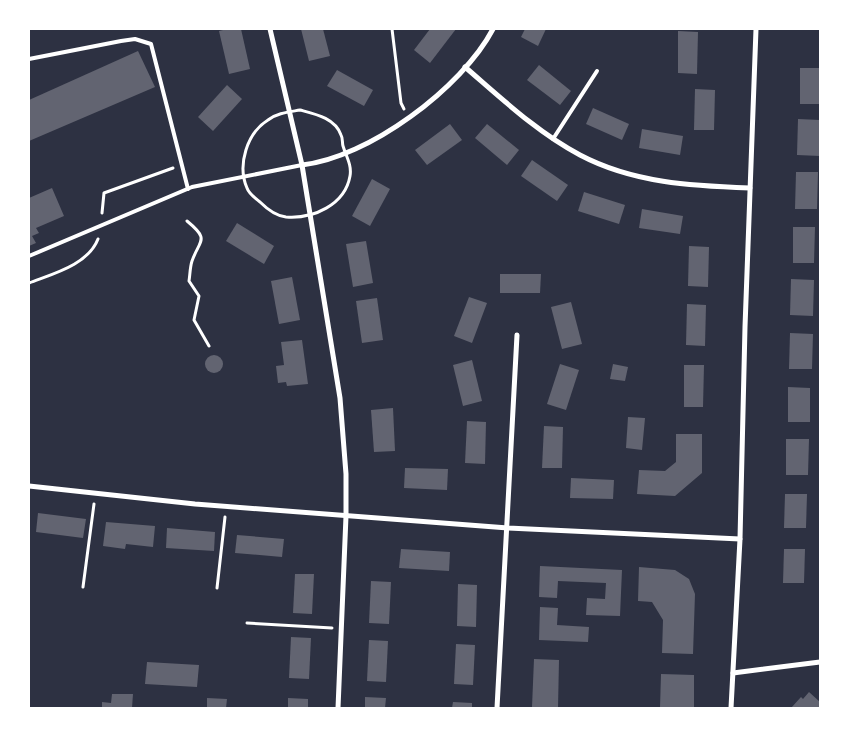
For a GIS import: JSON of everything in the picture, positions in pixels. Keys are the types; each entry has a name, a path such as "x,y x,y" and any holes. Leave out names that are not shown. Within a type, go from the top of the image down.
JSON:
{"street":[{"path":"270,29 302,165 340,398 346,474 346,516 338,708"},
{"path":"302,165 346,153 377,139 409,117 441,91 465,67 493,29"},
{"path":"732,708 740,539 745,327 756,29"},
{"path":"465,67 553,139 580,155 629,174 691,186 750,188"},
{"path":"497,708 508,528 516,335"},
{"path":"29,486 226,507 346,516 508,528 740,539"},
{"path":"733,673 820,662"}],"lane":[{"path":"29,59 135,39 151,44 188,189"},
{"path":"553,139 597,71"},
{"path":"29,256 188,189 302,165"}],"path":[{"path":"392,29 401,103 409,117"},
{"path":"187,221 199,231 202,244 192,261 189,281 199,296 194,320 209,346"},
{"path":"83,587 95,494"},
{"path":"217,588 226,507"},
{"path":"247,623 342,629"}],"building":[{"path":"241,29 250,69 229,74 219,31"},
{"path":"301,29 323,29 330,56 309,61"},
{"path":"430,29 456,29 430,63 414,50"},
{"path":"525,29 546,29 538,46 521,37"},
{"path":"678,31 698,32 697,74 678,73"},
{"path":"138,51 155,87 29,141 29,100"},
{"path":"539,65 571,91 560,105 527,80"},
{"path":"800,68 820,68 820,104 800,104"},
{"path":"337,70 373,90 364,106 327,86"},
{"path":"227,85 242,99 213,131 198,117"},
{"path":"695,89 715,90 714,130 694,130"},
{"path":"593,108 629,124 622,140 586,124"},
{"path":"798,119 820,120 820,156 797,155"},
{"path":"450,124 462,140 427,165 415,150"},
{"path":"487,124 519,150 507,165 475,138"},
{"path":"642,129 683,136 680,155 639,148"},
{"path":"532,160 568,185 557,201 521,176"},
{"path":"796,172 818,172 817,209 795,209"},
{"path":"372,179 390,189 370,226 352,216"},
{"path":"52,188 64,216 36,228 39,233 32,236 36,243 29,246 29,198"},
{"path":"584,192 625,205 619,224 578,211"},
{"path":"642,209 683,216 680,234 639,228"},
{"path":"237,223 274,246 264,264 226,241"},
{"path":"793,227 815,227 814,263 793,263"},
{"path":"366,241 373,283 353,287 346,244"},
{"path":"689,246 709,247 708,287 688,286"},
{"path":"500,274 541,274 540,293 500,293"},
{"path":"292,277 300,320 279,324 271,281"},
{"path":"791,279 814,280 813,316 790,315"},
{"path":"469,297 487,303 472,343 454,336"},
{"path":"377,298 383,340 362,343 356,301"},
{"path":"571,302 582,344 562,349 551,307"},
{"path":"687,304 706,305 705,346 686,345"},
{"path":"790,333 813,334 812,369 789,369"},
{"path":"302,340 308,384 287,386 286,382 278,383 276,366 284,365 281,342"},
{"path":"214,355 220,358 223,364 220,370 214,373 208,370 205,364 208,358"},
{"path":"472,360 482,401 463,406 453,365"},
{"path":"560,364 579,370 566,410 547,404"},
{"path":"613,364 628,367 625,381 610,379"},
{"path":"684,365 704,365 703,407 684,407"},
{"path":"788,387 810,388 810,422 788,422"},
{"path":"393,408 395,451 374,452 371,410"},
{"path":"628,417 645,418 642,450 626,448"},
{"path":"467,421 486,422 485,464 465,463"},
{"path":"544,426 563,427 562,468 542,468"},
{"path":"676,434 702,434 702,473 675,496 637,494 639,470 665,471 676,462"},
{"path":"786,439 809,439 808,475 786,475"},
{"path":"405,468 448,469 447,490 404,488"},
{"path":"571,478 614,480 613,499 570,498"},
{"path":"785,494 807,494 806,528 784,528"},
{"path":"38,513 86,519 83,538 36,532"},
{"path":"106,522 155,526 153,547 126,544 125,549 103,546"},
{"path":"167,528 215,532 214,551 166,548"},
{"path":"237,535 284,539 282,557 235,553"},
{"path":"401,549 450,552 449,571 399,568"},
{"path":"784,549 805,549 804,583 783,583"},
{"path":"540,566 622,570 620,616 586,615 587,598 605,599 606,583 558,581 557,598 539,597"},
{"path":"639,567 675,570 689,579 695,594 693,654 662,653 663,620 652,602 638,601"},
{"path":"295,574 314,574 312,614 293,613"},
{"path":"371,581 391,582 389,624 369,623"},
{"path":"458,584 477,585 476,627 457,626"},
{"path":"540,607 558,608 557,625 589,627 588,642 539,640"},
{"path":"291,637 311,638 309,679 289,678"},
{"path":"369,640 388,641 386,682 367,681"},
{"path":"456,644 475,645 473,685 454,684"},
{"path":"534,659 559,660 558,708 532,707"},
{"path":"147,662 199,665 197,687 145,684"},
{"path":"661,674 694,675 694,708 660,708"},
{"path":"809,692 820,702 820,708 791,708 801,697 803,699"},
{"path":"112,694 133,694 132,708 102,708 102,702 111,703"},
{"path":"365,697 386,698 385,708 365,708"},
{"path":"207,698 227,699 226,708 207,708"},
{"path":"288,698 308,699 308,708 288,708"},
{"path":"453,702 472,703 472,708 452,708"}]}
